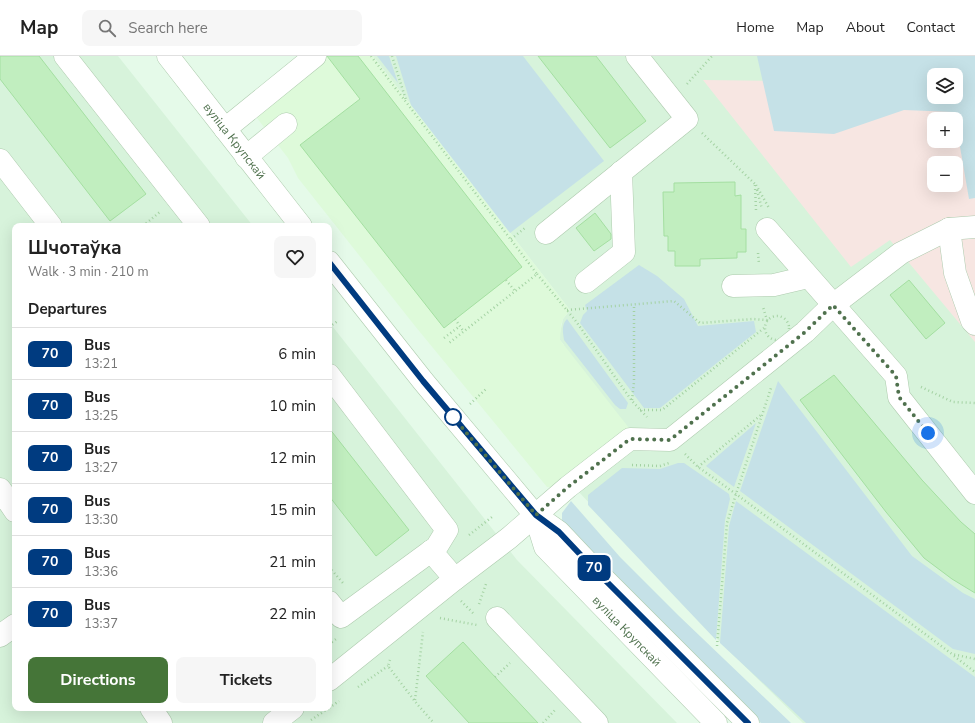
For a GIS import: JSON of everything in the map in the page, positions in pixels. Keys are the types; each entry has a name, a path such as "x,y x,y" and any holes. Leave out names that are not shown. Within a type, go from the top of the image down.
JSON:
{"street":[{"path":"65,56 197,223"},
{"name":"вуліца Крупскай","path":"168,56 299,223"},
{"path":"225,129 315,56"},
{"path":"546,233 687,119 637,56"},
{"path":"246,157 286,124"},
{"path":"0,160 49,223"},
{"path":"586,282 624,252 621,172"},
{"path":"332,678 457,589 509,538 568,487 630,439 670,440 805,332 833,305 901,253 949,229 975,227"},
{"path":"767,229 896,376 899,397 975,493"},
{"path":"949,229 954,273 972,321 975,324"},
{"name":"вуліца Крупскай","path":"332,266 423,381 536,515 559,532 748,723"},
{"path":"733,286 774,285 808,277"},
{"path":"332,379 447,530 436,548 341,617 332,606"},
{"path":"0,489 12,506"},
{"name":"вуліца Крупскай","path":"536,515 545,547 716,723"},
{"path":"431,551 457,589"},
{"path":"488,622 597,723"},
{"path":"0,636 12,627"},
{"path":"153,711 161,723"},
{"path":"274,723 289,711"}],"path":[{"path":"371,56 566,310 640,410 698,467 975,672"},
{"path":"392,56 407,102"},
{"path":"672,100 712,56"},
{"path":"687,119 755,185 767,229"},
{"path":"449,343 537,274"},
{"path":"506,280 515,291"},
{"path":"566,310 674,301 700,323 753,319 767,320"},
{"path":"632,401 634,382 634,304"},
{"path":"455,319 464,332"},
{"path":"332,325 338,321"},
{"path":"444,338 460,326"},
{"path":"640,410 662,410 764,328"},
{"path":"896,376 954,402 975,404"},
{"path":"717,646 727,523 771,388"},
{"path":"698,467 762,414"},
{"path":"680,459 687,457"},
{"path":"630,465 660,466 674,462"},
{"path":"332,571 346,587"},
{"path":"475,615 488,580"},
{"path":"457,589 475,615 488,622"},
{"path":"415,700 424,627 418,632"},
{"path":"391,654 388,666 434,723"},
{"path":"952,654 975,659"},
{"path":"495,677 512,661"},
{"path":"543,723 557,708"},
{"path":"308,723 325,711"}],"shaded area":[{"path":"0,56 118,56 251,223 12,223 12,711 332,711 332,326 517,560 677,723 0,723"},
{"path":"327,56 373,56 570,310 563,319 561,325 560,340 640,442 577,490 547,487 415,326 298,178 288,158 253,113"},
{"path":"373,56 975,56 975,723 803,723 720,642 577,490 564,345 560,340 563,319 570,310"},
{"path":"377,56 389,56 398,83"},
{"path":"396,56 523,56 604,161 510,233 411,105"},
{"path":"757,56 975,56 975,198 969,199 963,156 962,156 960,148 963,148 963,112 904,110 834,134 774,131"},
{"path":"703,80 927,83 927,104 963,104 963,94 975,88 975,342 890,240 851,267"},
{"path":"639,265 657,276 684,299 698,326 754,321 756,332 660,408 644,408 580,323 583,315 587,311 585,305"},
{"path":"567,319 628,403 626,409 620,409 615,405 564,340 563,326"},
{"path":"778,381 912,556 963,593 975,599 975,654 953,649 740,491"},
{"path":"756,423 734,487 706,466"},
{"path":"678,463 684,463 729,494 730,499 725,520 716,640 588,505 588,495 622,468 660,469"},
{"path":"571,501 620,557 679,616 791,723 761,723 666,630 562,521 562,513"},
{"path":"736,501 975,677 975,723 806,723 720,643 729,526"}],"building":[{"path":"0,56 39,56 146,194 110,221 0,79"},
{"path":"327,56 358,56 522,267 444,328 300,145 360,99"},
{"path":"538,56 596,56 646,121 610,148"},
{"path":"735,182 735,196 741,195 741,229 746,229 746,252 737,252 737,258 700,259 700,266 675,266 675,251 668,251 668,236 664,236 663,192 674,192 674,183"},
{"path":"595,213 611,234 611,239 594,251 576,228"},
{"path":"909,280 945,323 926,339 890,295"},
{"path":"834,375 922,480 961,522 975,534 975,593 952,579 924,558 886,512 800,400"},
{"path":"332,432 409,530 376,556 332,500"},
{"path":"463,642 538,723 469,723 426,676"}],"bus line":[{"name":"70","path":"332,266 463,430 536,515 559,532 748,723"}],"route":[{"path":"453,417 536,515 568,487 630,439 670,440 805,332 833,305 896,376 899,397 928,433"}]}
